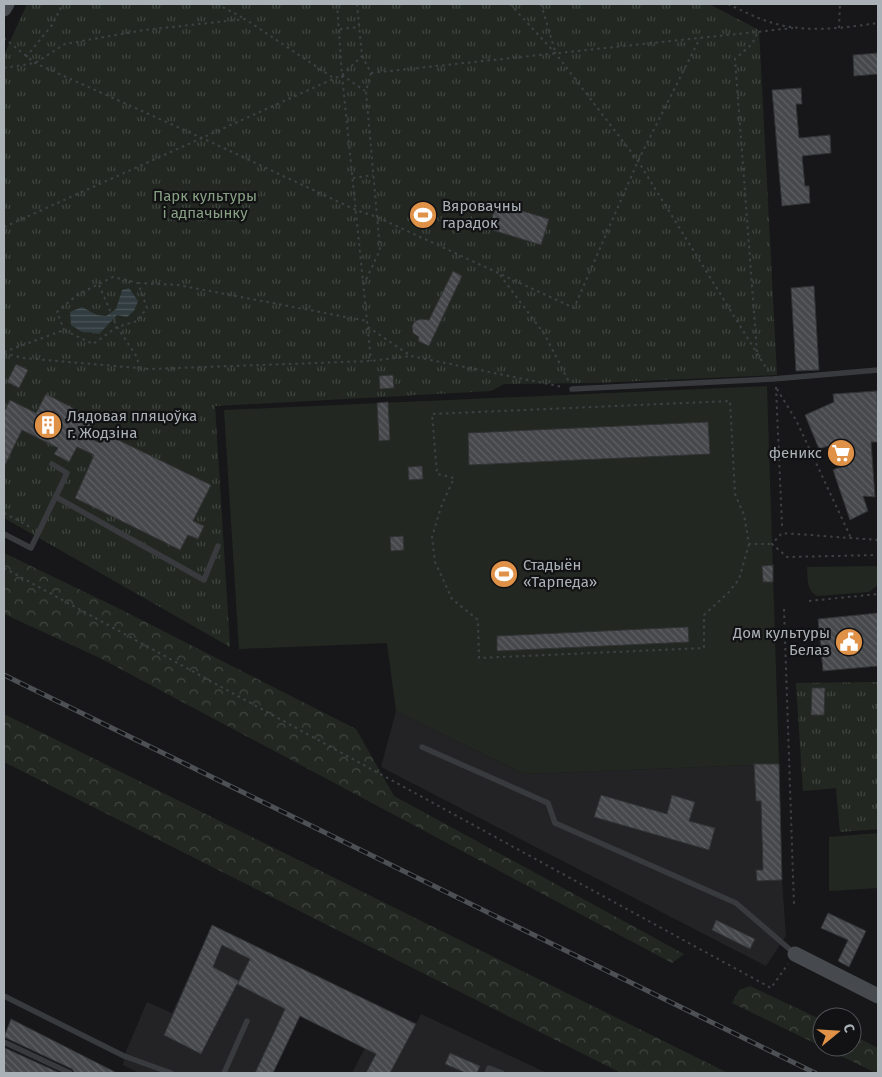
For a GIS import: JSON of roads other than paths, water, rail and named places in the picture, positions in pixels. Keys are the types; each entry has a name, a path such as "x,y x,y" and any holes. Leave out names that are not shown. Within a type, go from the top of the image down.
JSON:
{"street":[{"path":"4,10 7,4"},
{"path":"795,954 878,996"}],"lane":[{"path":"572,389 773,379 878,370"},
{"path":"4,534 31,548 67,473 52,464"},
{"path":"56,496 204,580 218,546"},
{"path":"422,748 548,803 555,823 736,903 795,954"},
{"path":"4,996 124,1056 171,1073"},
{"path":"224,1073 247,1021"},
{"path":"4,1042 70,1073"},
{"path":"487,1073 490,1068 502,1073"}],"railway":[{"path":"4,675 815,1073"}],"place":[{"name":"Вяровачны гарадок","path":"423,215"},
{"name":"Лядовая пляцоўка г. Жодзіна","path":"48,425"},
{"name":"феникс","path":"841,453"},
{"name":"Стадыён «Тарпеда»","path":"504,574"},
{"name":"Дом культуры Белаз","path":"849,642"}],"park label":[{"name":"Парк культуры і адпачынку","path":"205,204"}]}
